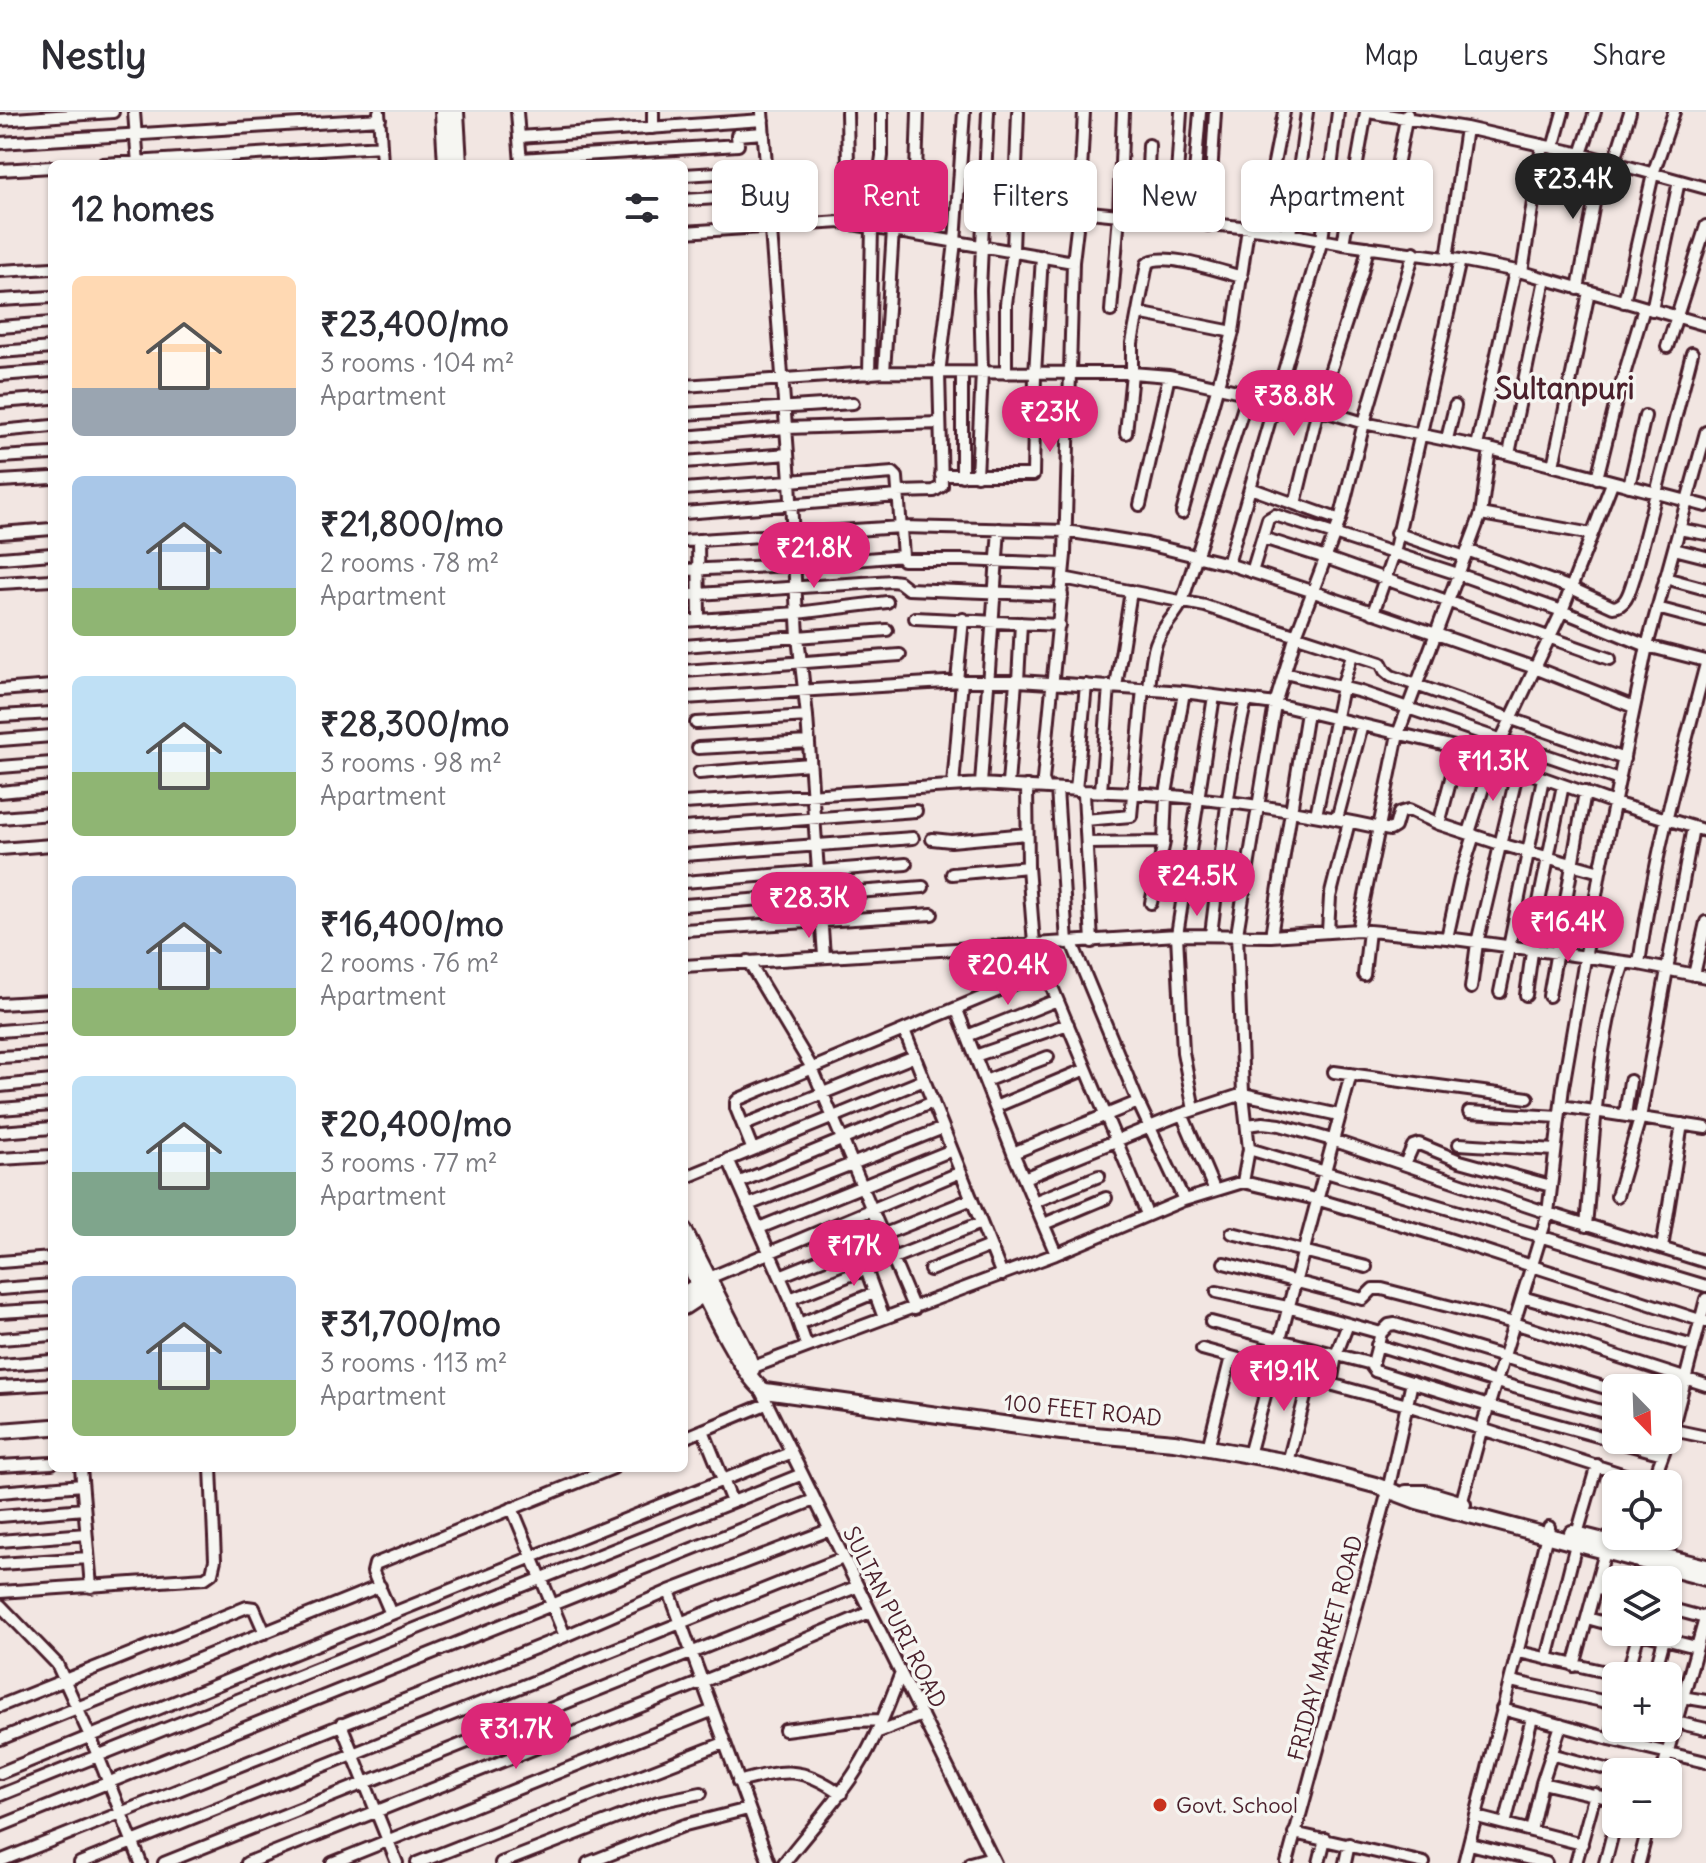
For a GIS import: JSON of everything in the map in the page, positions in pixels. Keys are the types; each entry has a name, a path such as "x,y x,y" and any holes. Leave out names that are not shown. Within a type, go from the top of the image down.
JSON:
{"street":[{"path":"0,120 113,112"},
{"path":"134,112 138,160"},
{"path":"443,112 446,160"},
{"path":"456,112 459,160"},
{"path":"517,112 521,160"},
{"path":"653,112 653,128"},
{"path":"847,112 848,160"},
{"path":"881,160 882,112"},
{"path":"914,234 918,112"},
{"path":"688,513 938,490 942,486 939,374 955,242 964,112"},
{"path":"977,476 982,372 980,290 988,112"},
{"path":"1006,373 1006,304 1013,250 1018,112"},
{"path":"1082,160 1084,112"},
{"path":"1121,160 1123,112"},
{"path":"1178,160 1181,112"},
{"path":"1196,160 1200,112"},
{"path":"1212,160 1215,112"},
{"path":"1275,160 1284,112"},
{"path":"1290,234 1307,112"},
{"path":"1228,564 1322,240 1338,112"},
{"path":"1343,244 1367,112 1407,115 1547,146 1706,188"},
{"path":"1477,446 1547,146 1563,112"},
{"path":"1581,154 1595,112"},
{"path":"1614,163 1630,112"},
{"path":"1624,302 1653,174 1674,112"},
{"path":"1398,160 1407,115"},
{"path":"0,143 380,116 382,160"},
{"path":"519,137 653,128 763,116 766,160"},
{"path":"1447,258 1466,128"},
{"path":"547,160 738,145 737,135 764,133"},
{"path":"1148,160 1149,145"},
{"path":"181,160 381,146"},
{"path":"1553,466 1584,290 1602,160"},
{"path":"0,170 48,167"},
{"path":"688,175 712,173"},
{"path":"1597,478 1617,398 1648,309 1679,181"},
{"path":"688,200 712,198"},
{"path":"1667,347 1706,226"},
{"path":"688,232 712,230"},
{"path":"771,232 798,637 807,716 824,956"},
{"path":"869,374 872,232"},
{"path":"884,372 893,232"},
{"path":"904,232 1073,262"},
{"path":"1077,232 1068,375 1064,564 1043,780 1051,788 1070,943 1184,1200"},
{"path":"1111,311 1118,232"},
{"path":"1182,513 1233,332 1248,232"},
{"path":"1278,232 1343,244 1414,252 1518,272 1706,325"},
{"path":"1295,504 1318,409 1368,247"},
{"path":"1243,1182 1249,1149 1243,1094 1237,934 1275,704 1296,635 1340,520 1364,423 1414,252"},
{"path":"941,475 1033,475 1042,256"},
{"path":"1126,433 1132,343 1147,264 1151,260 1170,259 1242,277"},
{"path":"1373,613 1394,553 1396,533 1460,260"},
{"path":"0,271 48,268"},
{"path":"1509,454 1545,279"},
{"path":"0,300 48,297"},
{"path":"1138,313 1233,332"},
{"path":"0,317 0,326 48,323"},
{"path":"0,352 48,348"},
{"path":"1396,533 1466,553 1619,607 1625,602 1635,575 1692,353"},
{"path":"0,375 48,371"},
{"path":"688,386 884,372 1132,373 1169,376 1318,409 1364,423 1490,449 1706,506"},
{"path":"962,373 962,476"},
{"path":"1140,505 1169,376"},
{"path":"1085,820 1131,816 1146,689 1158,637 1175,618 1182,602 1248,394"},
{"path":"0,402 48,398"},
{"path":"688,414 853,403"},
{"path":"1447,439 1455,406"},
{"path":"1629,486 1645,416"},
{"path":"688,437 786,428 940,423"},
{"path":"0,431 48,426"},
{"path":"1460,1508 1548,1213 1560,1111 1600,872 1647,646 1705,437"},
{"path":"1364,975 1364,931 1378,828 1398,734 1481,514 1490,449"},
{"path":"0,457 48,454"},
{"path":"688,462 788,454"},
{"path":"688,489 893,473 897,477 903,558 899,582"},
{"path":"0,481 48,478"},
{"path":"1447,938 1492,759 1562,611 1612,483"},
{"path":"1250,488 1340,520"},
{"path":"1481,514 1592,534"},
{"path":"1252,572 1270,516 1458,574 1562,611 1647,646 1706,663 1666,819 1639,964"},
{"path":"688,541 901,527 1066,531 1147,544 1228,564 1314,592 1535,668 1634,707"},
{"path":"0,533 48,529"},
{"path":"981,784 999,529"},
{"path":"1679,529 1706,534"},
{"path":"1263,538 1610,659"},
{"path":"698,540 699,620"},
{"path":"1674,549 1706,557"},
{"path":"0,558 48,554"},
{"path":"688,570 903,558 1064,564"},
{"path":"1063,578 1205,606 1296,635 1381,663 1387,674 1624,759"},
{"path":"1665,578 1706,589"},
{"path":"0,583 48,580"},
{"path":"688,595 899,582 908,589 1062,595"},
{"path":"1101,791 1113,686 1131,591"},
{"path":"688,621 797,613 887,602"},
{"path":"1657,608 1706,621"},
{"path":"915,618 1059,625"},
{"path":"953,785 963,619"},
{"path":"1008,784 1021,623"},
{"path":"688,646 887,630"},
{"path":"688,671 900,655"},
{"path":"1316,815 1342,687 1352,655"},
{"path":"1285,673 1342,687 1619,780"},
{"path":"688,698 960,681 1017,681 1113,686 1246,700 1275,704 1459,748 1614,803 1706,831"},
{"path":"1086,685 1079,791 1087,843 1092,942"},
{"path":"0,690 48,686"},
{"path":"1151,903 1164,842 1166,794 1184,692"},
{"path":"1214,696 1177,935 1188,1112 1214,1189"},
{"path":"1211,934 1227,802 1246,700"},
{"path":"1271,936 1307,712"},
{"path":"0,716 48,713"},
{"path":"696,723 807,716"},
{"path":"1692,718 1706,722"},
{"path":"1337,819 1362,725"},
{"path":"0,740 48,736"},
{"path":"698,748 809,742"},
{"path":"1439,824 1459,748"},
{"path":"0,767 48,763"},
{"path":"699,773 810,764"},
{"path":"1471,988 1477,943 1518,769"},
{"path":"1500,992 1543,778"},
{"path":"688,803 1008,784 1079,791 1166,794 1291,809 1378,828 1394,829 1399,813 1409,810 1439,824 1500,844 1600,872"},
{"path":"1526,995 1563,785"},
{"path":"1027,786 1028,867 1034,944 1147,1214"},
{"path":"0,792 48,787"},
{"path":"1549,996 1585,792"},
{"path":"688,828 916,811"},
{"path":"0,818 48,814"},
{"path":"1328,931 1330,897 1349,822"},
{"path":"1617,1196 1640,1118 1693,827"},
{"path":"932,839 951,841 1027,834"},
{"path":"688,855 913,838"},
{"path":"1087,843 1164,842"},
{"path":"0,849 48,845"},
{"path":"688,882 906,864"},
{"path":"952,874 1028,867"},
{"path":"688,905 923,887"},
{"path":"688,930 932,914"},
{"path":"688,966 1177,935 1271,936 1364,931 1447,938 1639,964 1700,976 1706,922"},
{"path":"748,961 812,1068 914,1309"},
{"path":"1586,1226 1597,1111 1612,1008 1624,963"},
{"path":"752,1148 736,1108 739,1099 1045,971"},
{"path":"967,1036 1057,1000"},
{"path":"0,1004 48,1001"},
{"path":"957,1010 1056,1254"},
{"path":"975,1056 1068,1024"},
{"path":"0,1031 48,1027"},
{"path":"904,1030 1002,1275"},
{"path":"0,1057 48,1054"},
{"path":"744,1125 915,1056"},
{"path":"985,1081 1048,1057"},
{"path":"995,1107 1086,1069"},
{"path":"1334,1072 1528,1098"},
{"path":"1249,1455 1351,1074"},
{"path":"688,1176 924,1080"},
{"path":"0,1086 48,1081"},
{"path":"1625,1115 1630,1081"},
{"path":"1024,1178 1188,1112 1243,1094 1339,1115"},
{"path":"740,1182 933,1102"},
{"path":"1013,1153 1138,1102"},
{"path":"0,1109 48,1105"},
{"path":"1469,1112 1597,1111 1706,1128"},
{"path":"1662,1248 1682,1124"},
{"path":"1247,1125 1280,1125 1332,1140 1451,1182 1706,1262"},
{"path":"0,1132 48,1128"},
{"path":"748,1205 943,1128"},
{"path":"1405,1164 1413,1146 1419,1144 1460,1161 1551,1186"},
{"path":"1459,1144 1555,1150"},
{"path":"1249,1149 1706,1286"},
{"path":"759,1228 952,1150"},
{"path":"0,1159 48,1156"},
{"path":"728,1159 790,1299 807,1347"},
{"path":"1451,1182 1460,1161"},
{"path":"688,1293 707,1286 770,1252 961,1172"},
{"path":"1034,1202 1099,1176"},
{"path":"749,1369 1002,1275 1184,1200 1214,1189 1252,1181 1532,1265 1703,1321"},
{"path":"1044,1224 1106,1198"},
{"path":"780,1276 972,1199"},
{"path":"790,1299 981,1223"},
{"path":"1232,1233 1366,1267"},
{"path":"688,1240 707,1286"},
{"path":"857,1245 884,1318"},
{"path":"930,1270 990,1246"},
{"path":"0,1262 48,1258"},
{"path":"688,1260 747,1354 749,1369 758,1388"},
{"path":"1224,1263 1363,1299 1373,1289 1382,1289 1514,1323 1706,1385"},
{"path":"0,1289 48,1285"},
{"path":"688,1303 707,1286"},
{"path":"1217,1292 1287,1307 1381,1333"},
{"path":"799,1324 874,1293"},
{"path":"1522,1297 1693,1346"},
{"path":"1682,1385 1703,1321 1706,1299"},
{"path":"0,1312 48,1309"},
{"path":"1211,1322 1372,1364"},
{"path":"1331,1384 1336,1355 1348,1324"},
{"path":"1602,1387 1395,1324 1389,1325 1381,1333 1372,1364 1375,1371 1602,1437"},
{"path":"0,1339 48,1335"},
{"path":"1377,1345 1602,1411"},
{"path":"1202,1349 1482,1427 1611,1470"},
{"path":"1208,1448 1231,1357"},
{"path":"0,1365 48,1361"},
{"path":"1288,1462 1310,1378"},
{"name":"FRIDAY MARKET ROAD","path":"1287,1863 1395,1492 1412,1382"},
{"path":"0,1387 48,1384"},
{"name":"100 FEET ROAD","path":"758,1388 1061,1432 1208,1448 1288,1462 1576,1539 1602,1543"},
{"name":"SULTAN PURI ROAD","path":"758,1388 994,1860"},
{"path":"688,1436 766,1404"},
{"path":"0,1421 48,1418"},
{"path":"0,1431 48,1427"},
{"path":"703,1430 732,1502"},
{"path":"1682,1432 1706,1437"},
{"path":"0,1773 790,1453"},
{"path":"1657,1470 1663,1454"},
{"path":"0,1466 48,1463"},
{"path":"1547,1659 1597,1465"},
{"path":"81,1472 91,1587"},
{"path":"0,1592 196,1580 212,1573 215,1560 211,1472"},
{"path":"391,1614 373,1572 375,1564 603,1472"},
{"path":"0,1795 800,1475"},
{"path":"0,1492 82,1485"},
{"path":"0,1826 814,1500"},
{"path":"512,1508 565,1636"},
{"path":"0,1516 84,1509"},
{"path":"2,1859 565,1636 669,1591 829,1530"},
{"path":"1464,1863 1548,1531"},
{"path":"0,1541 86,1534"},
{"name":"100 FEET ROAD","path":"1576,1539 1605,1552 1620,1550"},
{"name":"100 FEET ROAD","path":"1640,1550 1706,1578"},
{"name":"100 FEET ROAD","path":"1642,1550 1706,1567"},
{"path":"1574,1666 1605,1552"},
{"path":"0,1564 88,1558"},
{"path":"80,1863 843,1558"},
{"path":"0,1739 380,1586"},
{"path":"164,1863 856,1587"},
{"path":"1595,1588 1602,1590"},
{"path":"669,1591 769,1863"},
{"path":"0,1605 51,1655 66,1681 141,1863"},
{"path":"0,1706 247,1607 254,1608 265,1633"},
{"path":"1682,1611 1706,1617 1682,1697 1706,1701"},
{"path":"247,1863 870,1612"},
{"path":"1587,1618 1602,1622"},
{"path":"1682,1644 1696,1647"},
{"path":"1519,1652 1602,1671"},
{"path":"784,1863 841,1794 878,1732 901,1673"},
{"path":"1511,1681 1602,1701"},
{"path":"1502,1709 1602,1737"},
{"path":"332,1863 711,1711"},
{"path":"878,1732 922,1715"},
{"path":"1505,1824 1532,1718"},
{"path":"785,1730 882,1720"},
{"path":"341,1724 397,1863"},
{"path":"1682,1724 1706,1729"},
{"path":"1531,1831 1542,1783 1561,1725"},
{"path":"1624,1742 1706,1762"},
{"path":"1666,1758 1670,1742"},
{"path":"417,1863 724,1743"},
{"path":"1551,1754 1602,1768"},
{"path":"738,1782 770,1774 796,1772 821,1779 841,1794"},
{"path":"1542,1783 1602,1796"},
{"path":"501,1863 658,1802 701,1793"},
{"path":"1576,1863 1595,1794"},
{"path":"588,1863 685,1825 748,1809"},
{"path":"1477,1817 1582,1844"},
{"path":"1294,1833 1424,1863"},
{"path":"1605,1863 1612,1838"},
{"path":"1639,1863 1645,1838"},
{"path":"1319,1863 1325,1839"},
{"path":"1345,1863 1349,1844"},
{"path":"1470,1844 1546,1863"},
{"path":"970,1863 994,1860"}],"place":[{"name":"Govt. School","path":"1160,1805"}],"district":[{"name":"Sultanpuri","path":"1565,388"}]}
